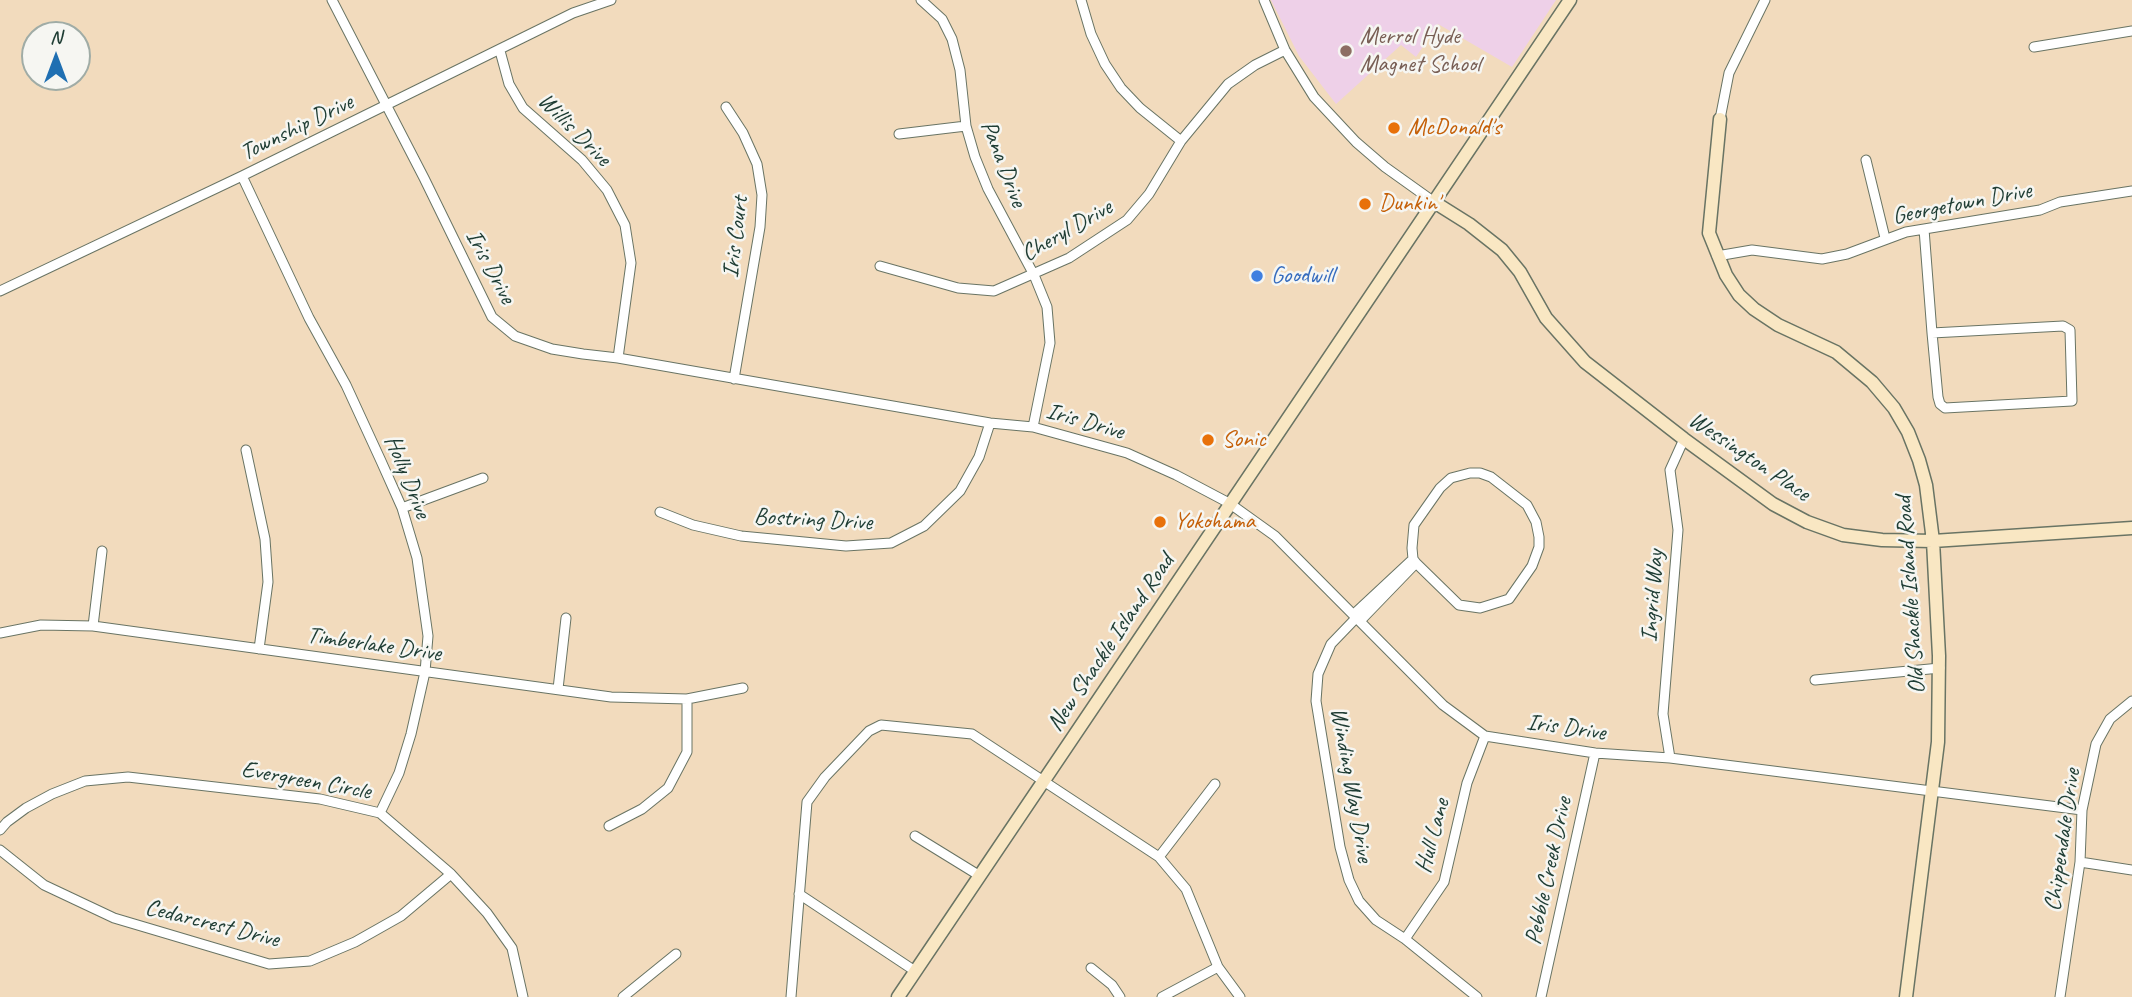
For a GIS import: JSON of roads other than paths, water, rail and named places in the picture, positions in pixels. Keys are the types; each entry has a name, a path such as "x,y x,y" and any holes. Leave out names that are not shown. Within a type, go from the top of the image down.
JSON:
{"street":[{"name":"Iris Drive","path":"332,0 492,317 515,336 552,349 618,358 990,424 1033,427 1126,453 1229,503 1275,536 1443,705 1485,736 1595,753 1670,758 2082,810"},
{"name":"Township Drive","path":"0,291 500,51 573,13 611,0"},
{"name":"Pana Drive","path":"921,0 942,19 952,39 960,70 966,126 975,157 988,189 1034,275 1047,307 1050,343 1033,427"},
{"path":"1081,0 1091,34 1105,64 1121,88 1140,108 1181,141"},
{"path":"1264,0 1284,50 1311,94 1356,142 1385,167 1434,202"},
{"name":"New Shackle Island Road","path":"898,997 1570,0"},
{"name":"Old Shackle Island Road","path":"1765,0 1729,73 1720,119 1709,233 1726,275 1739,295 1778,325 1836,352 1872,382 1894,408 1908,432 1919,460 1930,514 1940,668 1938,742 1906,997"},
{"path":"2034,47 2132,31"},
{"name":"Cheryl Drive","path":"880,266 958,288 994,291 1069,258 1127,220 1149,194 1181,141 1228,84 1255,65 1284,50"},
{"name":"Willis Drive","path":"500,51 509,84 523,108 582,160 607,190 625,225 631,263 618,358"},
{"name":"Iris Court","path":"726,107 743,133 757,164 762,195 760,227 734,379"},
{"path":"899,134 966,126"},
{"path":"1866,160 1885,239"},
{"name":"Holly Drive","path":"242,176 309,318 346,385 402,508 417,558 428,636 425,671 399,773 380,813"},
{"name":"Georgetown Drive","path":"1717,256 1752,250 1822,259 1847,254 1885,239 1924,229 2040,209 2060,202 2132,191"},
{"name":"Wessington Place","path":"1434,202 1469,224 1502,250 1520,272 1546,318 1585,362 1773,504 1807,522 1843,534 1882,540 1933,541 2132,528"},
{"path":"1924,229 1932,333 1940,404 1945,408 2072,401 2070,330 2063,326 1932,333"},
{"name":"Bostring Drive","path":"660,512 693,525 741,536 846,546 891,542 924,526 960,492 979,457 990,424"},
{"name":"Ingrid Way","path":"1670,758 1665,740 1663,714 1678,530 1670,470 1684,439"},
{"path":"246,450 265,539 268,582 259,649"},
{"path":"1480,473 1491,477 1527,505 1536,523 1539,547 1532,566 1509,599 1494,605 1470,608 1459,604 1415,561 1412,533 1414,525 1440,488 1451,478 1460,475 1480,473"},
{"path":"402,508 483,478"},
{"path":"93,626 102,551"},
{"name":"Winding Way Drive","path":"1415,561 1331,644 1318,674 1316,701 1340,847 1349,880 1359,901 1376,920 1405,939 1477,997"},
{"path":"558,689 566,618"},
{"name":"Timberlake Drive","path":"0,633 41,625 93,626 611,697 687,699 743,688"},
{"path":"1815,680 1940,668"},
{"path":"609,826 642,810 668,788 687,752 687,699"},
{"name":"Chippendale Drive","path":"2060,997 2080,862 2082,810 2096,744 2110,719 2132,701"},
{"path":"790,997 807,802 825,777 869,731 881,725 972,734 1159,857 1186,890 1219,967 1240,997"},
{"name":"Hull Lane","path":"1405,939 1444,882 1467,783 1485,736"},
{"name":"Pebble Creek Drive","path":"1541,997 1595,753"},
{"name":"Evergreen Circle","path":"0,830 26,808 52,794 85,781 128,777 320,799 380,813 451,874 487,913 512,948 523,997"},
{"path":"1159,857 1215,784"},
{"path":"915,836 980,876"},
{"name":"Cedarcrest Drive","path":"0,850 44,886 114,918 269,964 310,961 355,942 401,916 451,874"},
{"path":"2080,862 2132,870"},
{"path":"799,894 915,971"},
{"path":"623,997 676,954"},
{"path":"1162,997 1219,967"},
{"path":"1091,968 1112,985 1120,997"}],"place":[{"name":"Merrol Hyde Magnet School","path":"1346,51"},
{"name":"McDonald's","path":"1394,128"},
{"name":"Dunkin'","path":"1365,204"},
{"name":"Goodwill","path":"1257,276"},
{"name":"Sonic","path":"1208,440"},
{"name":"Yokohama","path":"1160,522"}]}
